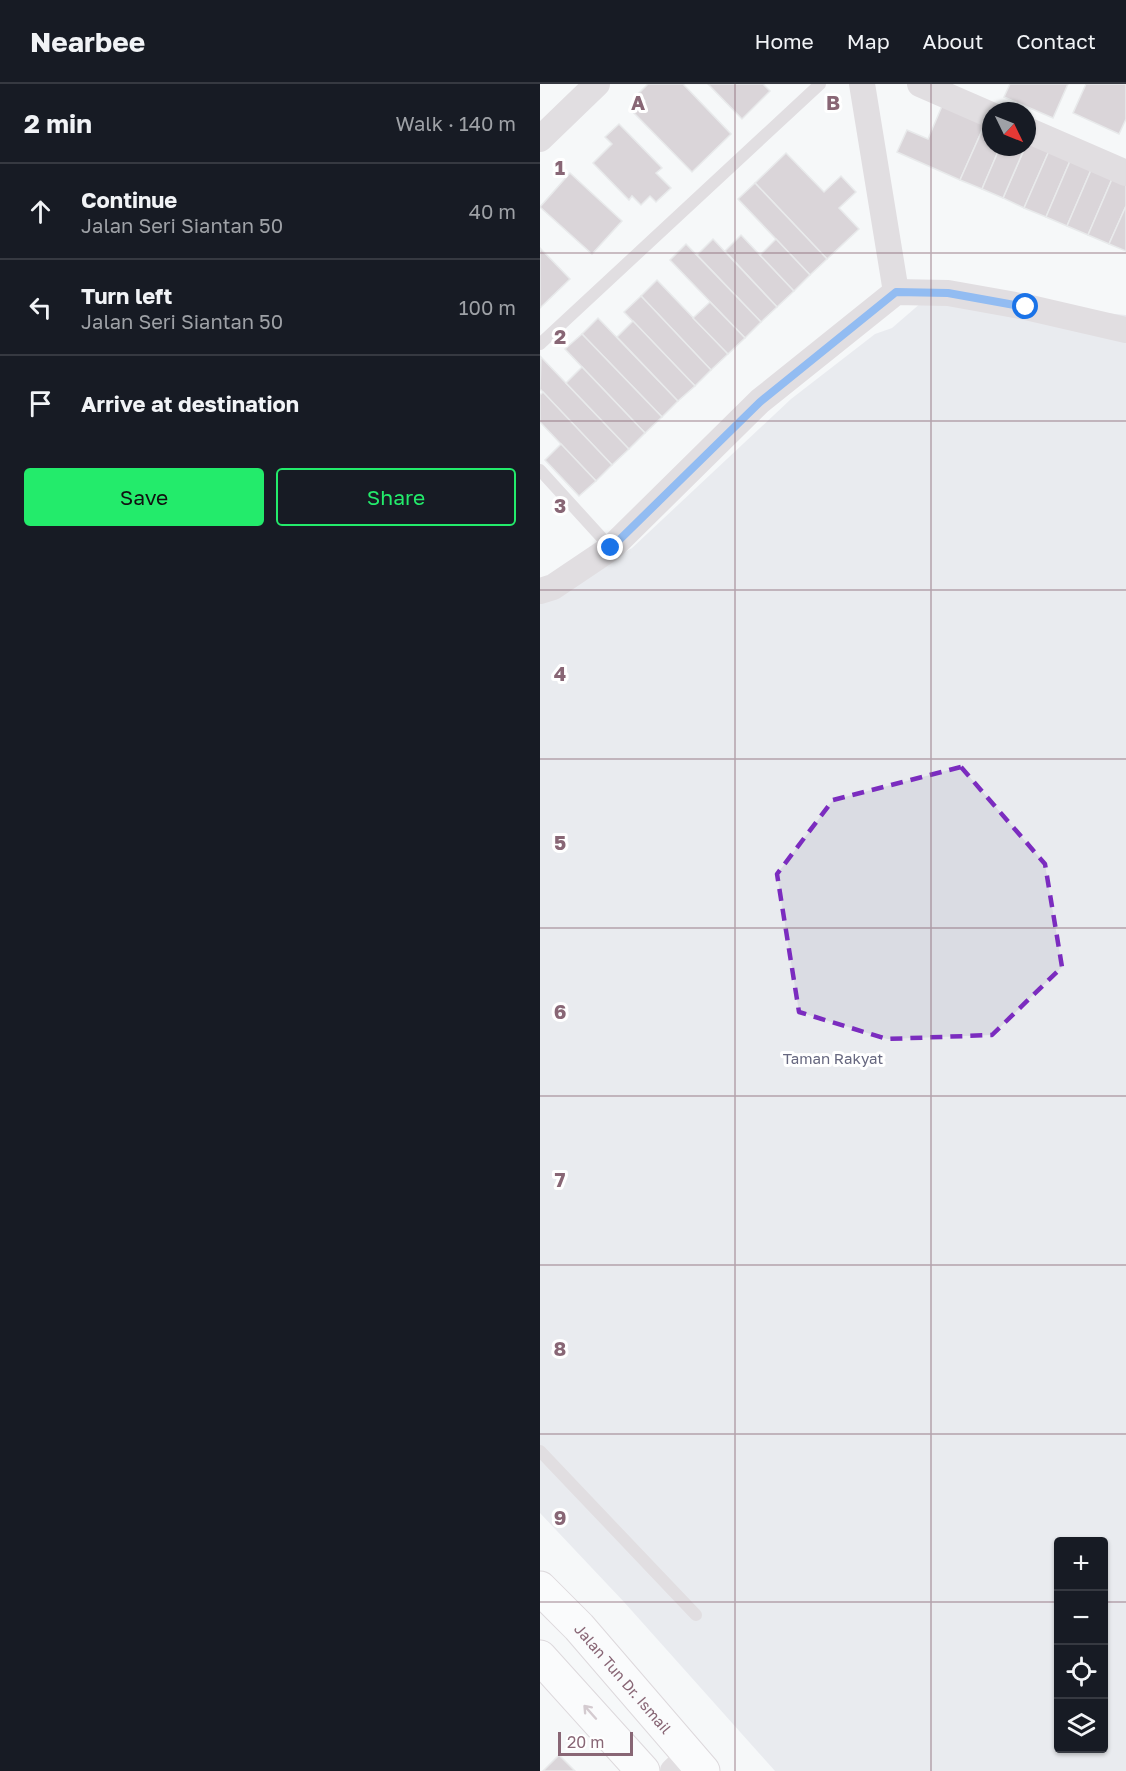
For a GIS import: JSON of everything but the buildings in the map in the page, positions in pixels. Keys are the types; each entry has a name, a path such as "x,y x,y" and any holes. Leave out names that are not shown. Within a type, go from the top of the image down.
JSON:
{"street":[{"path":"540,139 597,84"},
{"path":"862,84 896,292"},
{"path":"920,84 982,111"},
{"path":"1036,134 1126,173"},
{"path":"540,591 553,587 611,548 760,402 896,292 948,293 1026,307 1126,330"},
{"name":"Jalan Tun Dr. Ismail","path":"540,1587 579,1627 689,1766"},
{"path":"540,1657 643,1771"}],"lane":[{"path":"540,344 820,84"},
{"path":"540,470 611,548"},
{"path":"540,1451 696,1615"}],"highlighted area":[{"path":"961,767 1045,864 1062,967 992,1035 887,1039 799,1012 777,874 833,800"}],"green space":[{"name":"Taman Rakyat","path":"929,296 1126,315 1126,1771 775,1771 624,1602 540,1513 540,602 632,548 791,399 875,334 892,328"}],"route":[{"path":"611,548 760,402 896,292 948,293 1026,307"}]}
